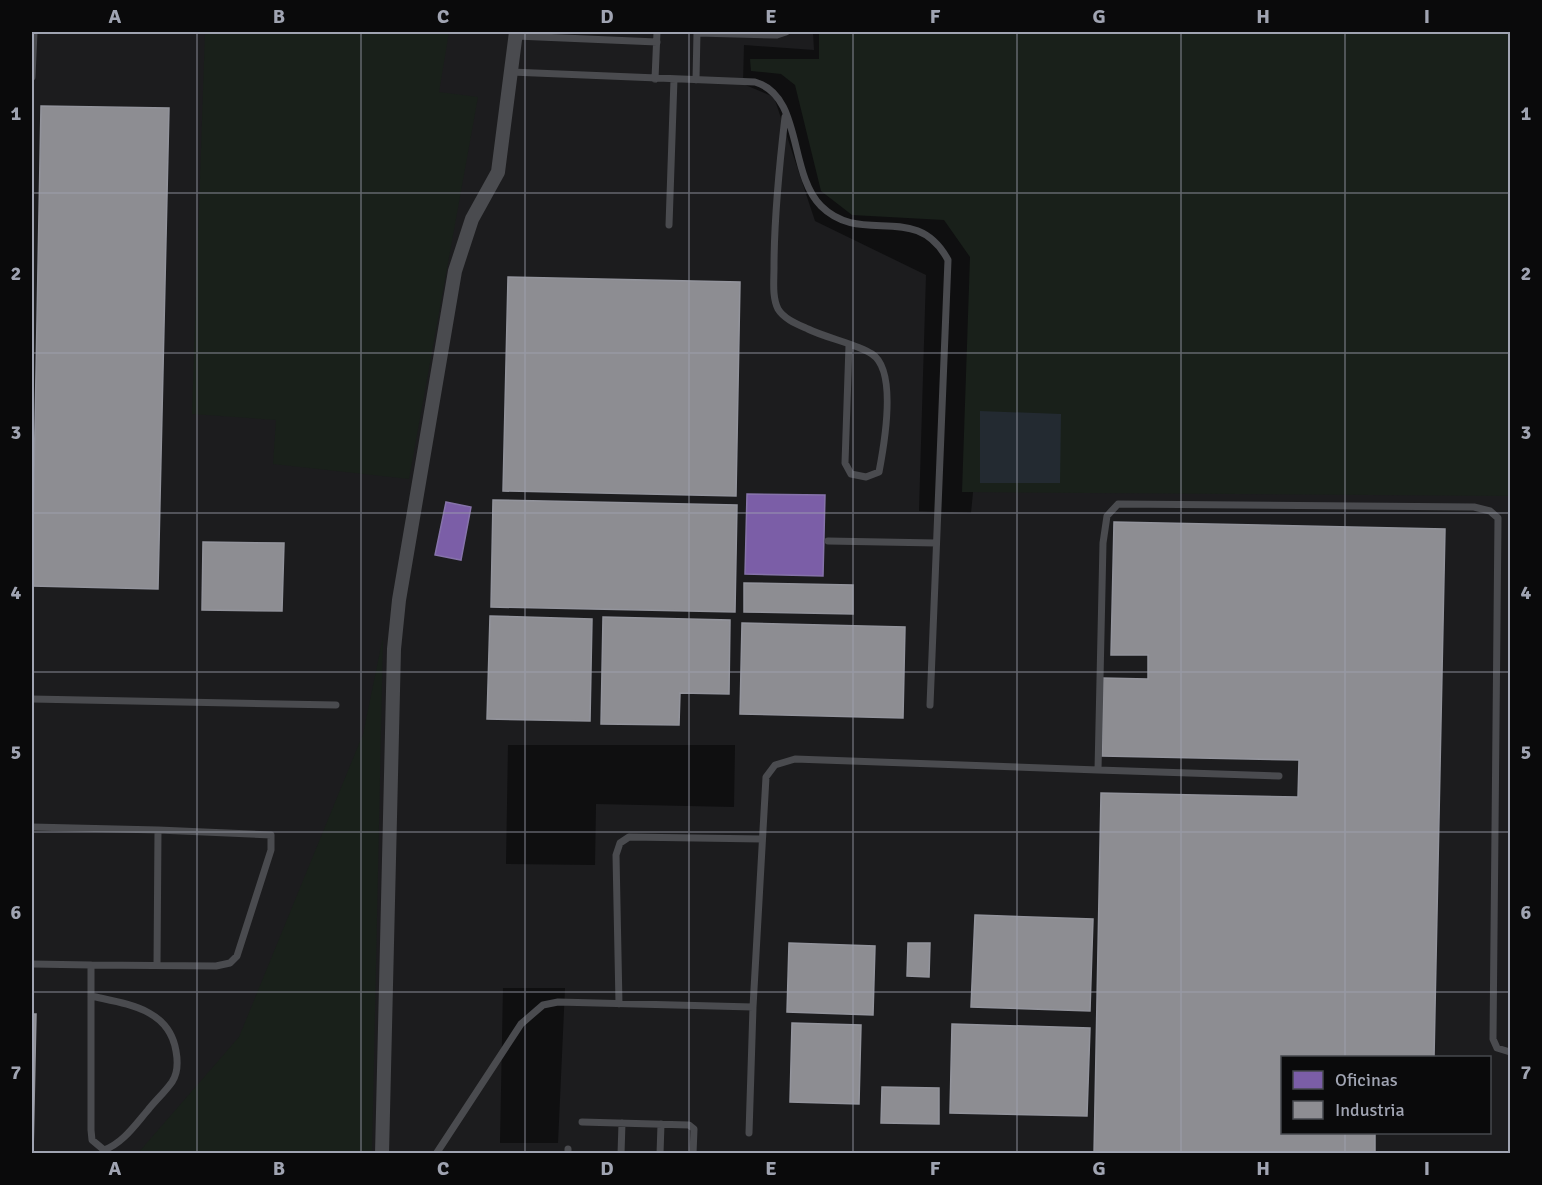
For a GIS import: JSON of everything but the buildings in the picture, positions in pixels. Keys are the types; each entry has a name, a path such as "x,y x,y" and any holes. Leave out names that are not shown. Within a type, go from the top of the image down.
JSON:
{"street":[{"path":"382,1154 394,649 399,600 455,272 472,219 498,172 516,34"}],"lane":[{"path":"32,77 34,32"},
{"path":"655,79 657,32"},
{"path":"696,80 697,32 777,35 786,32"},
{"path":"516,34 657,42"},
{"path":"511,72 755,82 766,85 779,96 807,185 820,206 841,221 920,230 934,239 948,260 930,705"},
{"path":"669,225 674,80"},
{"path":"786,115 774,211 774,295 778,309 790,321 831,340 849,345 873,354 880,362 887,380 884,443 879,472 866,477 851,474 845,464 849,345"},
{"path":"1098,770 1104,522 1113,507 1118,504 1474,507 1490,511 1498,518 1493,1039 1497,1048 1510,1052"},
{"path":"828,541 936,543"},
{"path":"32,699 336,705"},
{"path":"749,1133 762,839 766,777 769,770 784,761 795,759 1279,776"},
{"path":"32,827 267,832 272,838 237,956 230,963 216,966 32,964"},
{"path":"157,965 158,830"},
{"path":"619,1004 616,855 620,843 629,837 762,839"},
{"path":"91,964 91,996 91,1130 92,1140 104,1150 122,1140 172,1082 178,1066 177,1053 173,1038 157,1017 146,1010 91,996"},
{"path":"436,1154 522,1024 538,1009 558,1002 753,1007"},
{"path":"582,1122 693,1127 693,1154"},
{"path":"621,1154 622,1123"},
{"path":"660,1154 661,1124"}],"shaded area":[{"path":"32,32 813,32 814,50 744,45 743,84 774,97 815,221 926,275 919,511 971,513 974,482 1510,486 1510,1153 32,1153","holes":["508,745 735,745 734,807 596,804 595,865 506,864","503,988 565,988 558,1143 500,1143"]},
{"path":"205,32 449,32 439,92 478,97 409,479 273,464 276,420 192,414"},
{"path":"819,32 1510,32 1510,496 962,492 970,257 944,220 852,215 821,191 795,85 781,74 751,71 750,59 819,59"},
{"path":"980,411 1061,414 1060,483 980,483"},
{"path":"383,637 372,1153 138,1153 239,1037 363,734"}]}
